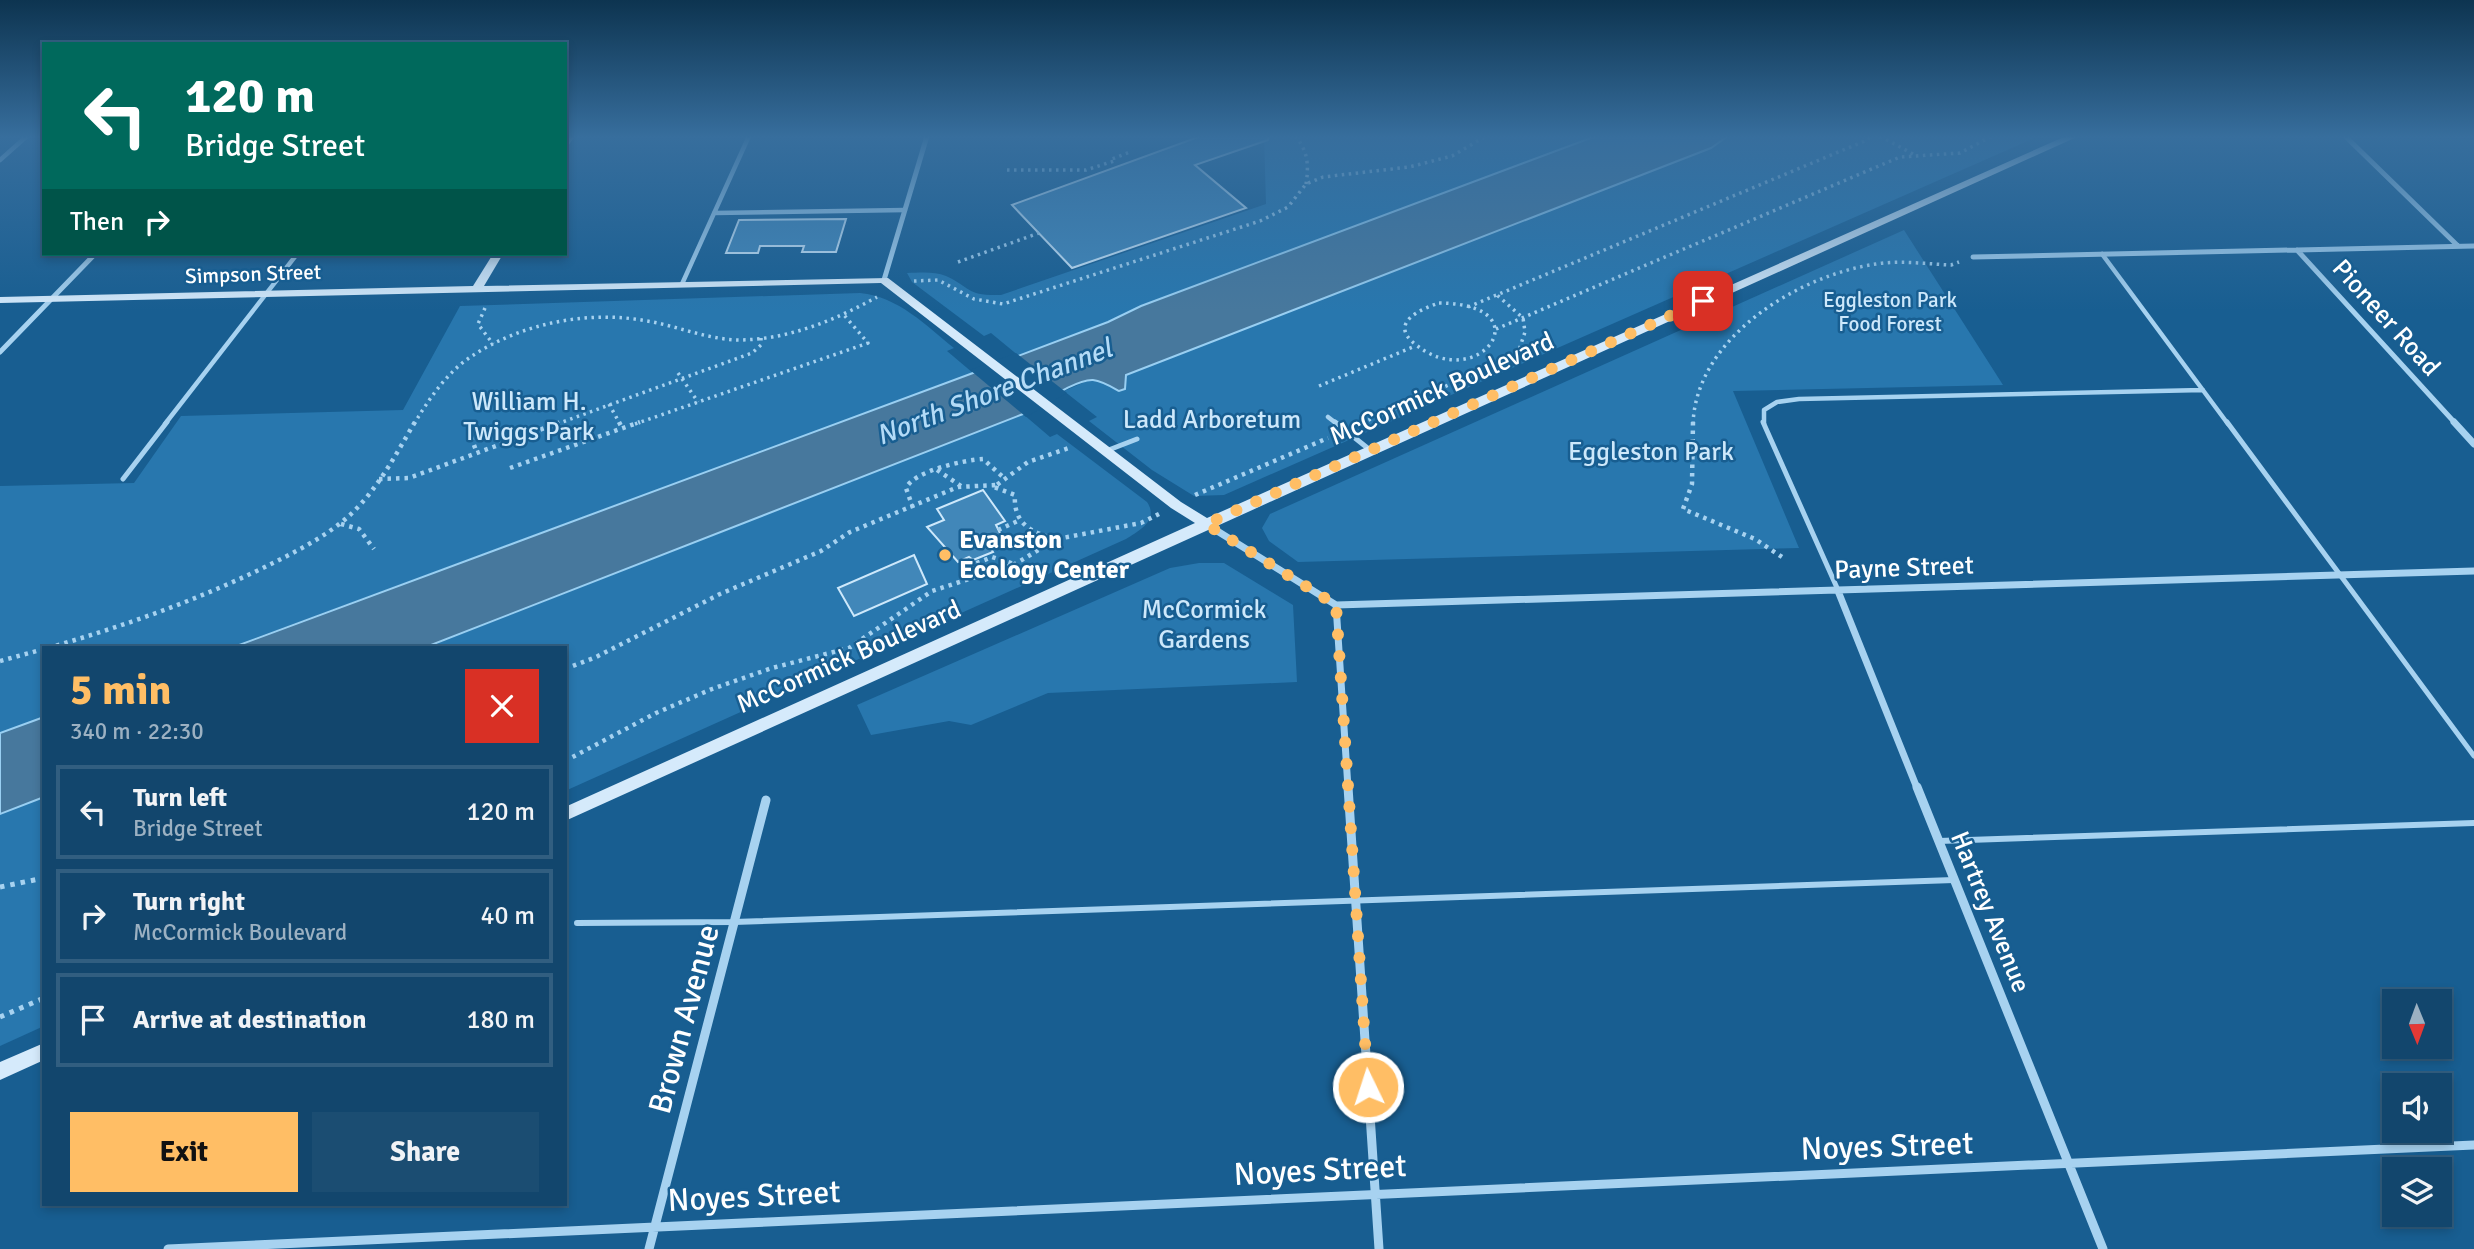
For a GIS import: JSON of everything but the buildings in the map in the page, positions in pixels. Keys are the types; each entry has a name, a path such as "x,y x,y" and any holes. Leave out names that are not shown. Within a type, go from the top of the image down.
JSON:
{"main road":[{"name":"McCormick Boulevard","path":"567,813 1943,194"},
{"path":"477,288 497,256"},
{"name":"Simpson Street","path":"0,300 884,280"},
{"path":"884,280 968,342 1176,505 1206,524"},
{"path":"0,1071 42,1052"}],"street":[{"path":"884,280 910,194"},
{"path":"2404,194 2458,247"},
{"path":"1973,257 2474,246"},
{"name":"Pioneer Road","path":"2297,250 2474,444"},
{"path":"0,352 93,256"},
{"path":"1206,524 1336,605 1379,1249"},
{"name":"Payne Street","path":"1336,605 2474,571"},
{"name":"Hartrey Avenue","path":"1838,591 2103,1249"},
{"name":"Brown Avenue","path":"649,1249 766,800"},
{"name":"Noyes Street","path":"169,1249 2474,1145"}],"lane":[{"path":"682,284 722,194"},
{"path":"714,213 905,210"},
{"path":"2102,254 2474,756"},
{"path":"123,479 295,256"},
{"path":"1838,591 1763,423 1764,410 1777,401 2203,390"},
{"path":"1328,417 1370,450"},
{"path":"1106,451 1138,439"},
{"path":"1939,841 2474,823"},
{"path":"577,923 734,922 1954,880"}],"path":[{"path":"916,281 935,278 968,297 1003,304 1260,222 1288,207 1298,194"},
{"path":"1468,307 1737,194"},
{"path":"1496,329 1810,194"},
{"path":"958,262 1039,233"},
{"path":"1782,556 1755,539 1683,509 1689,500 1694,467 1695,404 1711,366 1732,337 1763,311 1796,291 1829,277 1867,265 1897,262 1951,265 1973,257"},
{"path":"1196,495 1494,365 1519,350 1525,332 1523,318 1497,295"},
{"path":"52,646 186,604 302,548 340,524 359,506 379,479 435,392 468,359 493,344 554,323 601,317 649,321 723,339 761,338 805,329 844,315 876,298"},
{"path":"1438,303 1468,307 1481,312 1496,329 1497,338 1492,347 1470,358 1439,358 1413,346 1406,338 1404,328 1406,319 1413,312 1438,303"},
{"path":"485,308 478,324 493,344"},
{"path":"510,468 868,343 844,315"},
{"path":"379,479 390,481 409,478 752,353 761,345 761,338"},
{"path":"1319,386 1413,346"},
{"path":"678,373 698,402"},
{"path":"623,391 628,397"},
{"path":"609,404 622,428"},
{"path":"471,437 477,453"},
{"path":"567,668 596,657 720,594 821,551 850,532 961,486 996,485 1003,477 1028,461 1069,448"},
{"path":"913,508 907,500 906,488 912,477 972,459 983,459 1003,477"},
{"path":"937,469 961,486"},
{"path":"996,485 994,487 1015,495 1016,513 1034,534 1057,539"},
{"path":"567,760 656,713 712,689 772,668 849,648 932,591 1015,564 1057,539 1118,528 1151,518"},
{"path":"998,530 1020,520"},
{"path":"340,524 359,529 374,549"},
{"path":"970,577 972,565 992,557 1015,564"},
{"path":"0,661 42,649"},
{"path":"0,887 42,878"},
{"path":"0,1017 42,999"}],"green space":[{"path":"1266,194 1440,194 1141,306 1108,322 1019,356 991,333 984,336 912,282 907,273 941,274 975,293 1001,295 1266,204"},
{"name":"Ladd Arboretum","path":"1592,194 1907,194 1224,495 1194,496 1152,470 1089,421 1097,417 1064,391 1095,380 1122,390 1125,388 1125,375"},
{"name":"Eggleston Park","path":"1904,230 2003,385 1733,391 1799,548 1298,562 1269,541 1262,528 1270,514"},
{"name":"William H. Twiggs Park","path":"860,293 887,300 911,313 954,348 947,351 973,373 234,646 42,646 42,718 0,733 0,486 134,483 181,416 403,410 460,306"},
{"name":"Ladd Arboretum","path":"1023,414 1050,437 1057,434 1147,502 1150,508 1151,514 1146,524 1126,539 567,790 567,646 431,646"},
{"name":"McCormick Gardens","path":"1199,563 1224,563 1293,605 1297,682 1048,693 971,725 949,721 871,735 857,705 1170,568"},
{"path":"42,798 42,1027 0,1046 0,814"}],"water":[{"name":"North Shore Channel","path":"1440,194 1592,194 1126,375 1125,389 1119,391 1093,380 1077,384 1023,414 429,646 236,646 973,373 1108,322 1141,306"},
{"path":"42,718 42,798 0,814 0,733"}],"pier":[{"path":"1016,353 1067,393 1026,417 970,370"}],"place":[{"name":"Evanston Ecology Center","path":"945,555"}],"route":[{"path":"1368,1087 1336,605 1206,524 1703,301"}],"park label":[{"name":"Eggleston Park Food Forest","path":"1890,312"}]}
